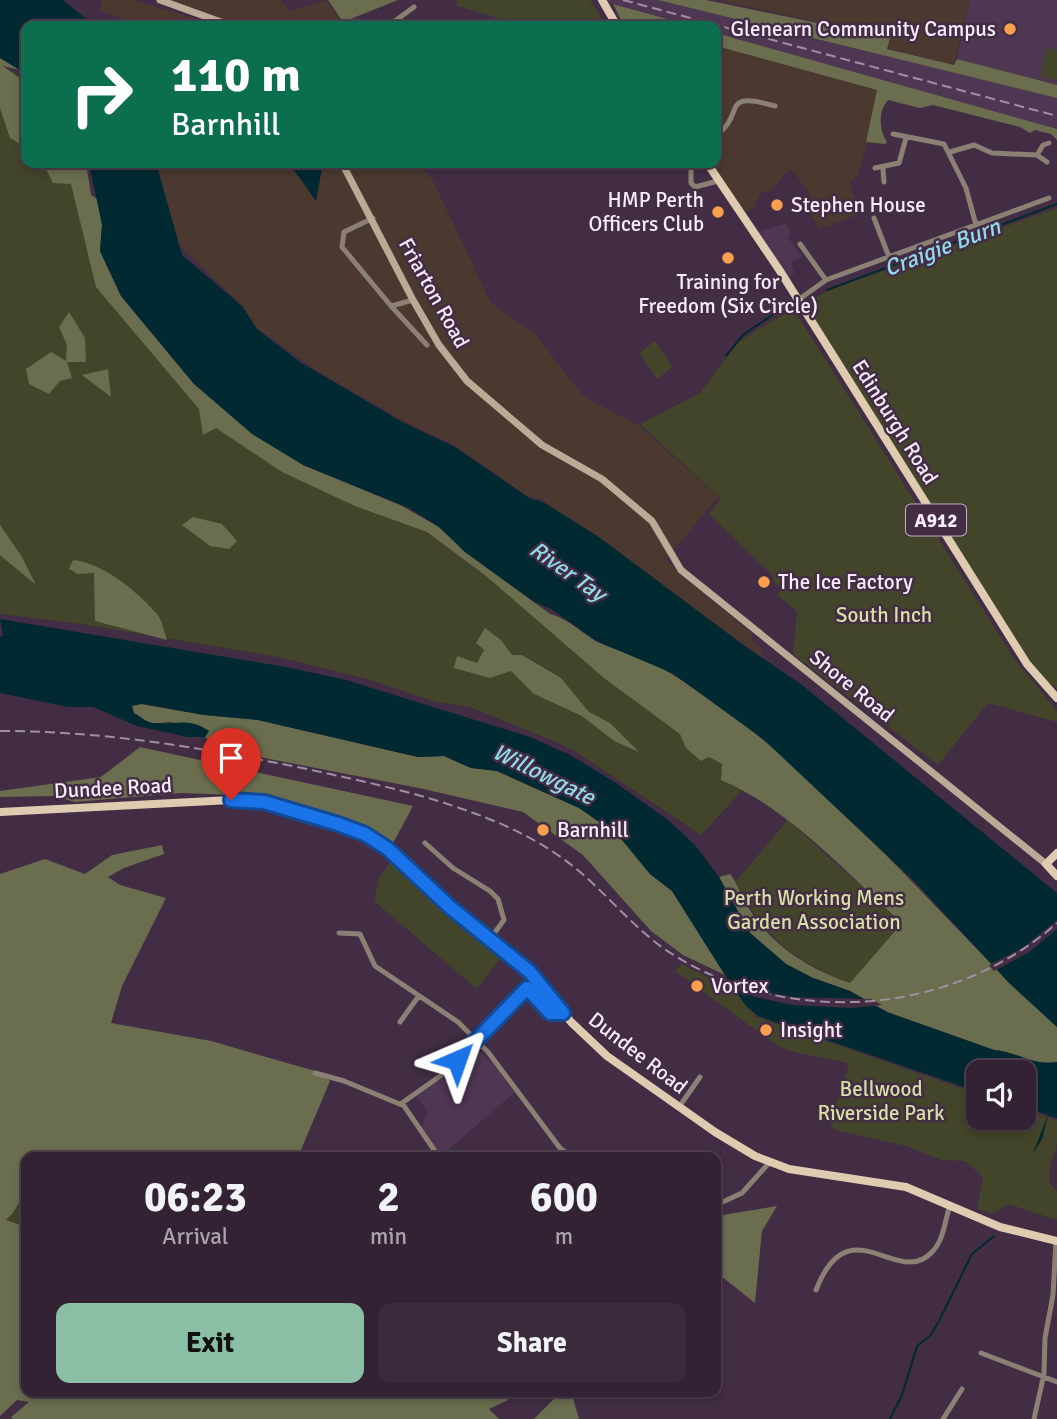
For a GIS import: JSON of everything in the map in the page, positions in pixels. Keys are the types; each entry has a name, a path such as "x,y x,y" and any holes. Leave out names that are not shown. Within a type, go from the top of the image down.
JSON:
{"main road":[{"path":"602,0 614,21"},
{"name":"Edinburgh Road","path":"710,168 798,300 1027,664 1057,698"},
{"name":"Dundee Road","path":"0,813 231,800 264,802 365,834 403,859 451,908 530,972 563,1013 607,1056 736,1146 769,1163 800,1171 906,1187 1000,1227 1056,1241"},
{"path":"1057,853 1046,864 1057,876"}],"street":[{"path":"160,0 218,21"},
{"path":"395,21 414,7"},
{"path":"721,131 727,126 733,109 740,102 750,99 775,106"},
{"path":"893,134 937,141 950,152 966,188 976,225"},
{"path":"875,168 883,169 901,161 906,138"},
{"path":"1037,155 1043,145 1049,143"},
{"path":"950,152 970,145 992,153 1037,155 1047,162"},
{"name":"Friarton Road","path":"345,168 413,300 439,345 467,381 542,445 602,479 652,521"},
{"path":"691,168 691,183 695,187 718,181"},
{"path":"883,169 884,182"},
{"path":"798,300 826,281 1049,198"},
{"path":"373,218 344,232 342,247 427,345"},
{"path":"874,218 889,257"},
{"path":"800,244 826,281"},
{"path":"391,306 413,300"},
{"name":"Shore Road","path":"652,521 681,570 1046,864"},
{"path":"425,843 498,899 504,920 490,939"},
{"path":"339,933 360,934 375,966 458,1021 505,1072 565,1152"},
{"path":"402,1105 443,1074 527,988 550,1013 563,1013"},
{"path":"400,1022 418,997"},
{"path":"315,1073 344,1081 402,1105 435,1152"},
{"path":"679,1107 701,1077"},
{"path":"721,1203 742,1194 769,1163"},
{"path":"816,1290 832,1261 852,1250 865,1249 902,1261 915,1261 928,1256 941,1236 950,1205"},
{"path":"1034,1419 1044,1378 1056,1241"},
{"path":"981,1353 1057,1382"},
{"path":"943,1419 962,1389"}],"shaded area":[{"path":"102,0 134,0 202,21 128,21 100,11"},
{"path":"171,0 280,0 290,11 326,0 342,21 229,21"},
{"path":"328,0 398,0 346,21 342,21"},
{"path":"601,0 658,0 1057,98 1057,129 721,34 721,21 675,21"},
{"path":"658,0 706,0 890,38 887,49 954,65 957,59 1057,85 1057,98"},
{"path":"719,0 970,0 954,65 887,48 889,38"},
{"name":"Glenearn Community Campus","path":"970,0 1057,0 1057,85 957,59"},
{"path":"613,4 675,21 622,21"},
{"path":"721,34 1057,129 1057,140 1051,134 1035,130 1030,133 1020,127 933,105 920,108 888,100 882,110 881,121 887,142 866,142 877,90 721,47"},
{"path":"721,47 880,91 859,173 850,183 860,214 819,229 807,208 810,194 792,170 788,170 770,192 761,191 753,209 743,212 715,168 721,168"},
{"path":"0,58 21,69 3,66 21,79 21,145 10,138 0,108"},
{"path":"46,168 87,168 91,195 99,200 102,225 100,251 121,296 194,384 303,465 400,505 439,527 465,552 550,614 564,619 600,643 665,670 727,711 778,752 826,796 1057,1027 1057,1062 1040,1062 994,1050 887,1012 850,991 813,978 786,964 750,933 719,877 730,874 758,921 779,944 805,963 850,983 902,923 794,825 747,793 721,780 722,764 709,757 701,761 686,748 680,734 604,678 486,576 427,532 355,506 282,472 216,428 203,435 199,409 96,287 71,184 53,183"},
{"path":"160,168 292,168 312,194 317,191 322,168 422,168 432,179 491,303 535,334 584,397 637,424 718,497 666,559 683,577 752,633 751,640 764,650 760,656 541,499 527,496 454,445 402,420 319,372 254,326 243,306 179,245"},
{"path":"786,223 791,233 788,238 802,256 791,263 794,273 788,278 755,233"},
{"path":"69,312 85,338 86,362 67,362 72,378 60,381 49,394 29,384 26,369 51,352 66,361 67,345 59,327"},
{"path":"108,369 111,397 82,375"},
{"path":"193,517 222,524 237,541 229,549 210,546 182,525"},
{"path":"0,525 22,557 36,585 0,555"},
{"path":"73,560 96,566 140,596 162,622 167,640 95,621 94,573 78,574 69,569"},
{"path":"485,628 501,640 512,655 522,655 561,678 589,712 610,723 639,752 614,741 582,716 534,694 511,671 490,678 454,668 457,656 477,663 484,650 476,643"},
{"path":"142,704 204,715 258,720 418,757 444,756 471,768 497,771 579,808 618,835 650,874 672,891 725,975 683,955 651,931 583,855 523,812 419,788 213,748 205,737 209,731 170,722 151,724 133,713 131,705"},
{"path":"140,747 413,806 392,845 348,820 265,796 180,793 75,802 54,796 0,797 0,791 101,777"},
{"path":"162,845 164,854 124,868 108,877 120,885 166,898 122,986 111,1023 211,1041 315,1071 330,1081 300,1152 21,1152 21,1199 6,1220 21,1225 21,1397 505,1397 508,1400 489,1409 499,1419 13,1419 11,1417 29,1402 17,1400 0,1416 0,874 45,859 85,874 112,855"},
{"path":"473,1045 495,1066 514,1093 446,1152 438,1152 421,1129 427,1111 416,1096"},
{"path":"777,1206 762,1231 755,1303 721,1276 721,1215"},
{"path":"556,1397 573,1397 579,1419 534,1419"}],"green space":[{"path":"456,0 590,0 604,21 507,21 458,6"},
{"path":"1047,48 1057,50 1057,80 1040,76"},
{"path":"0,65 21,78 21,168 87,168 104,284 124,320 252,446 395,509 756,775 701,835 570,748 470,707 436,702 367,679 278,657 81,624 0,614"},
{"name":"South Inch","path":"1057,208 1057,689 1027,664 804,302 838,287"},
{"name":"South Inch","path":"793,308 1013,657 1057,711 1057,722 988,703 938,765 793,654 797,611 777,595 782,589 772,580 774,577 709,514 721,499 640,424 700,393 738,342"},
{"path":"655,341 673,367 657,379 639,353"},
{"name":"Perth Working Mens Garden Association","path":"788,820 902,923 850,983 813,967 782,945 756,917 736,881"},
{"path":"395,856 448,913 503,955 477,989 374,901 379,878"},
{"name":"Bellwood Riverside Park","path":"681,964 732,989 757,1017 966,1090 966,1130 1036,1130 1036,1113 1057,1120 1057,1143 1049,1174 1052,1186 1057,1191 1057,1220 1008,1204 992,1214 977,1209 983,1177 965,1161 942,1160 906,1146 835,1130 830,1123 849,1064 775,1044 675,971"},
{"path":"21,1197 21,1225 6,1220 14,1212"}],"water":[{"path":"0,0 63,0 89,21 21,21 21,71 0,58"},
{"name":"River Tay","path":"90,168 157,168 182,255 243,307 257,329 300,362 404,423 455,447 529,498 543,502 599,537 746,647 802,685 1057,893 1057,1027 1009,983 915,882 763,739 672,673 596,641 551,609 533,601 465,552 439,527 409,508 303,465 252,434 194,384 121,296 100,251 102,225"},
{"path":"293,168 322,168 316,201"},
{"name":"Willowgate","path":"0,619 286,667 346,680 530,737 570,755 613,781 668,820 695,845 719,877 750,933 786,964 813,978 850,991 887,1012 994,1050 1032,1060 966,1060 966,1088 758,1016 746,1006 672,891 650,874 618,835 579,808 497,771 471,768 444,756 418,757 258,720 204,715 142,704 132,706 134,713 149,722 189,723 209,731 205,737 188,737 137,726 93,707 68,707 0,693 0,637 3,636"},
{"path":"1036,1061 1057,1062 1057,1118 1048,1116 1042,1139 1033,1153 1048,1115 1036,1111"}],"pier":[{"path":"1057,920 1057,929 1028,953 994,971 989,965 1024,947"},
{"path":"721,976 757,990 793,997 871,999 882,1005 852,1008 792,1005 755,997 729,987"}],"waterway":[{"name":"Craigie Burn","path":"827,290 1057,204"},
{"name":"Craigie Burn","path":"726,356 743,335 790,303"},
{"path":"890,1419 902,1395 917,1346 930,1336 939,1321 972,1254 994,1236"}],"railway":[{"path":"623,0 702,21"},
{"path":"721,26 1057,116"},
{"path":"0,731 116,737 192,748 348,778 448,804 482,816 537,842 585,877 663,948 709,974 759,992 811,1001 864,1001 916,994 967,978 1014,955 1057,923"}],"place":[{"name":"Glenearn Community Campus","path":"1010,29"},
{"name":"Stephen House","path":"777,205"},
{"name":"HMP Perth Officers Club","path":"718,212"},
{"name":"Training for Freedom (Six Circle)","path":"728,258"},
{"name":"The Ice Factory","path":"764,582"},
{"name":"Barnhill","path":"543,830"},
{"name":"Vortex","path":"697,986"},
{"name":"Insight","path":"766,1030"}],"route":[{"path":"231,800 264,802 365,834 403,859 451,908 514,957 530,972 563,1013 550,1013 527,988 457,1060"}]}
